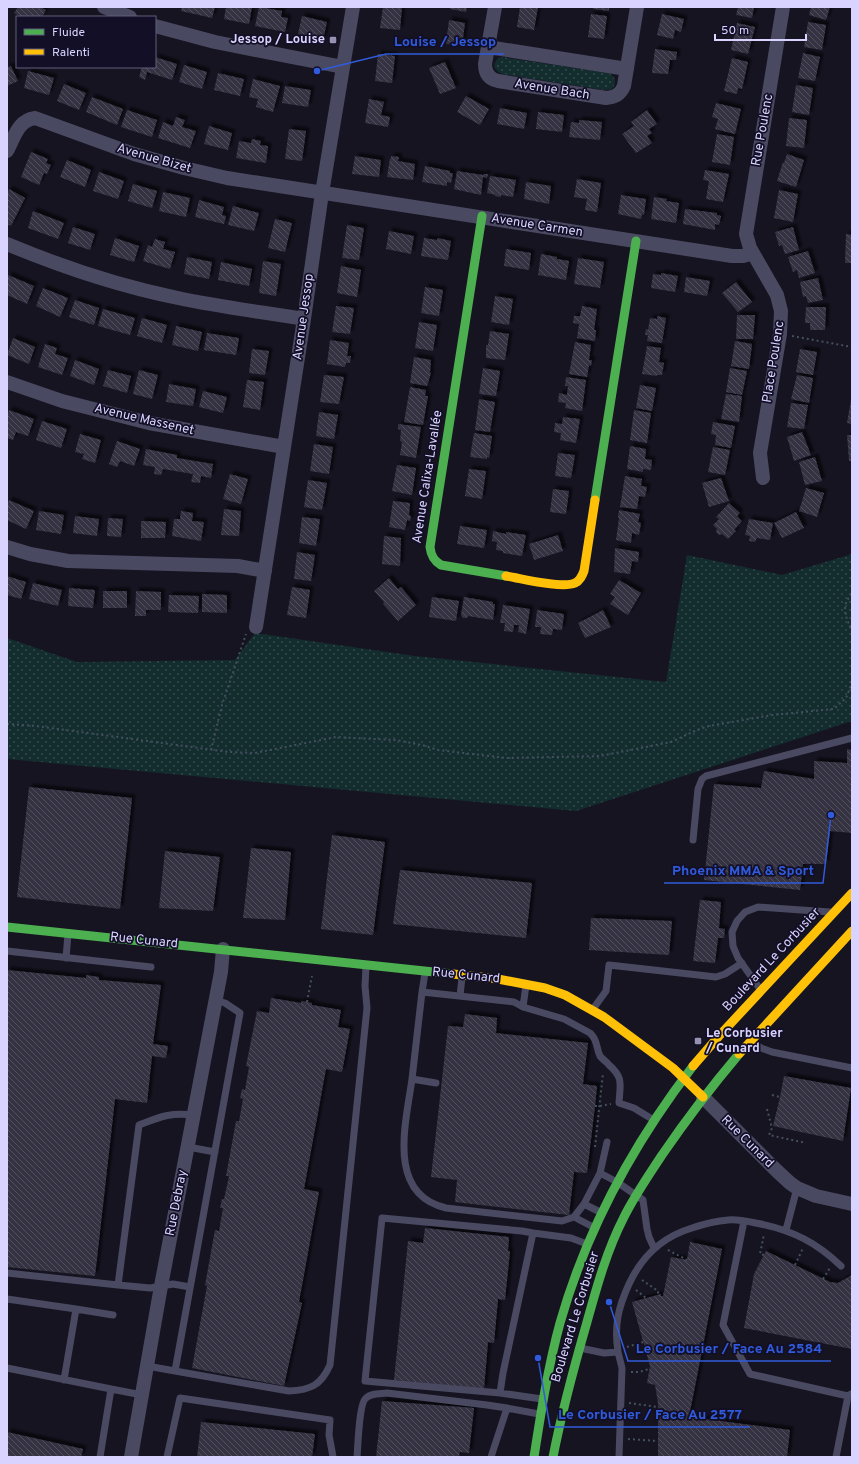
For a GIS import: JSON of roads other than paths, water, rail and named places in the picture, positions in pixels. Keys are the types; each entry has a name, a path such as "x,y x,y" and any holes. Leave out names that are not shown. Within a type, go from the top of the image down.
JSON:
{"street":[{"path":"104,7 127,16"},
{"name":"Avenue Jessop","path":"251,630 265,571 322,193 353,7"},
{"name":"Avenue Bach","path":"495,7 485,68 489,76 494,80 606,98 613,98 621,92 624,86 637,7"},
{"name":"Rue Poulenc","path":"753,253 747,242 747,227 784,7"},
{"path":"156,26 215,42 343,67"},
{"path":"488,48 627,69"},
{"name":"Avenue Bizet","path":"7,151 20,125 28,119 35,118 114,148 178,166 228,178 322,193"},
{"name":"Avenue Carmen","path":"322,193 482,216 737,257 753,253"},
{"name":"Avenue Calixa-Lavallée","path":"482,216 430,553 435,562 445,566 560,585 567,586 574,584 582,578 584,571 636,241"},
{"path":"7,244 76,270 159,294 304,319"},
{"name":"Place Poulenc","path":"753,253 775,290 781,311 780,334 760,452 763,478"},
{"name":"Avenue Massenet","path":"7,382 62,401 143,422 181,430 284,447"},
{"path":"7,547 36,556 68,561 238,566 265,571"},
{"name":"Boulevard Le Corbusier","path":"534,1457 549,1366 560,1323 587,1244 617,1182 654,1121 684,1078 701,1057 852,893"},
{"name":"Rue Cunard","path":"7,927 425,971 526,983 555,991 575,999 592,1009 684,1078 783,1177 797,1188 821,1197 852,1204"},
{"name":"Boulevard Le Corbusier","path":"553,1457 570,1380 602,1270 621,1224 636,1195 672,1140 703,1097 750,1040 852,931"},
{"name":"Rue Debray","path":"131,1457 161,1286 215,1000 223,949"}],"lane":[{"path":"693,840 698,789 702,779 706,776 852,738"},
{"path":"761,992 733,946 732,932 737,921 745,912 758,907 768,907 834,912"},
{"path":"66,958 69,933"},
{"path":"7,951 151,967"},
{"path":"592,1009 606,990 609,965 716,977 725,974 742,963"},
{"path":"147,1366 289,1391 305,1390 322,1380 326,1374 330,1365 367,1008 365,986 366,965"},
{"path":"425,971 403,1141 404,1161 407,1173 413,1186 424,1199 432,1204 446,1208 562,1221 574,1217 584,1204 600,1174 607,1142"},
{"path":"460,996 462,976"},
{"path":"523,1007 526,983"},
{"path":"422,992 514,1002 523,1007 564,1018 590,1033 595,1039 600,1056 619,1074 619,1103 634,1108 654,1121"},
{"path":"175,1370 240,1013 225,1003 215,1000"},
{"path":"750,1040 761,1048 772,1052 852,1068"},
{"path":"412,1079 436,1082"},
{"path":"118,1286 139,1125 169,1114 176,1113 194,1115"},
{"path":"188,1147 215,1152"},
{"path":"600,1174 617,1182 643,1200 647,1229 654,1248"},
{"path":"786,1230 797,1188"},
{"path":"584,1204 602,1213"},
{"path":"574,1217 595,1227"},
{"path":"543,1399 365,1381 382,1218 522,1231 571,1238 587,1244"},
{"path":"619,1457 622,1368 621,1350 616,1332 620,1305 633,1275 644,1258 654,1248 673,1235 702,1225 729,1220 744,1221 786,1230 819,1247 841,1266"},
{"path":"744,1221 723,1325 750,1374 850,1394 836,1457"},
{"path":"500,1394 503,1373 533,1233"},
{"path":"7,1273 118,1286 150,1288 173,1284 190,1287"},
{"path":"7,1299 113,1315"},
{"path":"64,1380 76,1309"},
{"path":"579,1347 611,1354 621,1350"},
{"path":"7,1368 142,1395"},
{"path":"100,1457 111,1388"},
{"path":"357,1457 361,1405 366,1397 371,1395 387,1393 487,1405 541,1415"},
{"path":"167,1457 180,1398 330,1420 329,1435 333,1457"},
{"path":"491,1457 507,1408"}],"place":[{"name":"Jessop / Louise","path":"333,40"},
{"name":"Louise / Jessop","path":"317,71"},
{"name":"Phoenix MMA & Sport","path":"831,815"},
{"name":"Le Corbusier / Cunard","path":"698,1041"},
{"name":"Le Corbusier / Face Au 2584","path":"609,1302"},
{"name":"Le Corbusier / Face Au 2577","path":"538,1358"}]}
